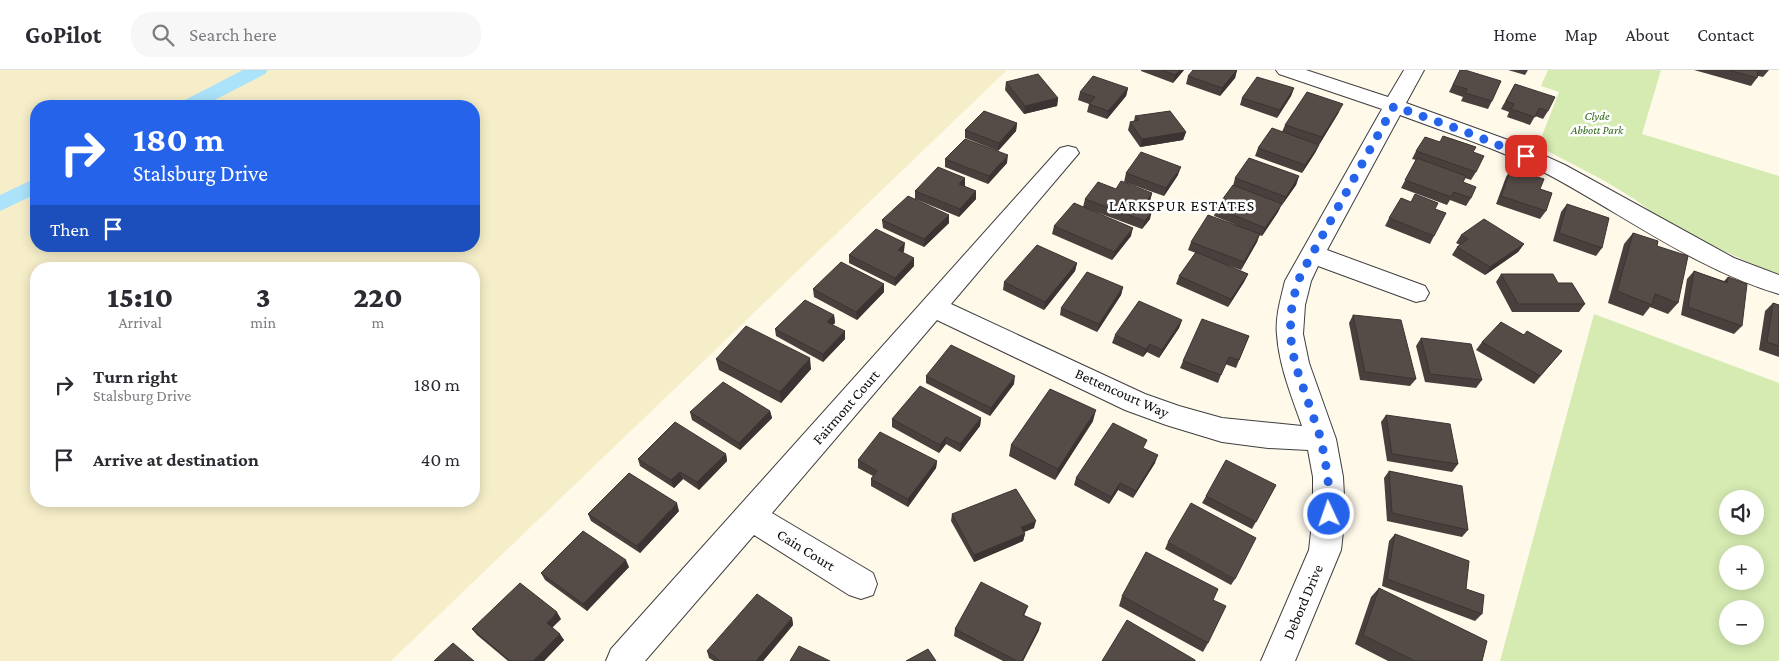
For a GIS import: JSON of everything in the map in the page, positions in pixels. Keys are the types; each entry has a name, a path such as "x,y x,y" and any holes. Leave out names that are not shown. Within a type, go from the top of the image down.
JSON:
{"street":[{"path":"1286,70 1394,106 1511,149 1557,170 1725,264 1779,285"},
{"name":"Debord Drive","path":"1278,661 1325,550 1329,514 1328,477 1321,439 1295,364 1290,334 1292,304 1298,281 1312,254 1414,70"},
{"name":"Fairmont Court","path":"624,661 1068,153"},
{"path":"1312,254 1416,293"},
{"name":"Bettencourt Way","path":"934,307 1135,402 1176,417 1222,430 1268,436 1321,439"},
{"name":"Cain Court","path":"750,516 861,584"}],"shaded area":[{"path":"0,70 1007,70 391,661 0,661"}],"green space":[{"name":"Clyde Abbott Park","path":"1548,70 1661,70 1642,134 1779,176 1779,276 1698,239 1654,214 1636,200 1603,180 1538,146 1559,92 1541,86"},
{"path":"1594,314 1779,383 1779,661 1500,661"}],"building":[{"path":"1162,70 1180,70 1175,75"},
{"path":"1193,70 1237,70 1222,88 1188,76"},
{"path":"1460,70 1501,81 1492,101 1465,93 1467,89 1453,85"},
{"path":"1729,70 1758,70 1757,78"},
{"path":"1038,74 1058,98 1025,106 1006,82"},
{"path":"1093,76 1128,88 1108,111 1089,104 1095,97 1080,92"},
{"path":"1257,77 1294,88 1280,110 1242,98"},
{"path":"1515,84 1555,97 1548,111 1539,108 1535,117 1511,109 1514,104 1506,101"},
{"path":"1307,92 1343,104 1322,137 1285,125"},
{"path":"984,111 1017,123 999,143 965,130"},
{"path":"1170,111 1186,132 1142,139 1130,122 1139,120 1135,116"},
{"path":"1272,128 1319,145 1305,165 1258,148"},
{"path":"1443,136 1476,147 1473,152 1484,156 1476,172 1416,151 1425,137 1440,142"},
{"path":"965,139 1008,155 989,176 945,159"},
{"path":"1141,152 1181,167 1166,188 1126,173"},
{"path":"1249,158 1299,176 1286,197 1235,178"},
{"path":"1417,158 1466,176 1463,182 1476,187 1471,198 1454,192 1451,197 1405,180"},
{"path":"938,167 965,178 959,184 976,191 960,209 915,191"},
{"path":"1511,169 1544,179 1540,189 1552,193 1546,211 1501,196"},
{"path":"1121,181 1152,193 1142,207 1152,211 1145,221 1085,199 1098,182 1116,189"},
{"path":"1233,185 1282,204 1265,228 1216,208"},
{"path":"1415,194 1438,203 1435,209 1446,213 1434,236 1389,218 1401,198 1411,202"},
{"path":"908,196 949,215 924,239 882,220"},
{"path":"1074,203 1133,228 1114,252 1054,226"},
{"path":"1567,204 1609,218 1602,248 1559,233"},
{"path":"1208,215 1260,234 1244,262 1191,242"},
{"path":"1484,219 1524,244 1490,267 1457,247 1468,239 1461,235"},
{"path":"876,229 905,243 898,250 914,258 895,278 849,255"},
{"path":"1633,233 1658,241 1657,246 1688,256 1678,303 1655,294 1652,305 1617,291"},
{"path":"1037,245 1077,263 1045,302 1004,282"},
{"path":"1196,252 1248,274 1231,299 1179,276"},
{"path":"841,262 884,284 856,312 813,289"},
{"path":"1694,271 1727,283 1728,277 1747,284 1742,326 1688,307"},
{"path":"1087,272 1123,287 1099,324 1061,308"},
{"path":"1501,274 1553,274 1558,283 1572,283 1585,304 1518,304"},
{"path":"805,300 834,315 827,322 845,331 823,354 775,329"},
{"path":"1139,301 1182,320 1162,350 1150,344 1146,349 1115,335"},
{"path":"1773,303 1779,305 1779,346 1767,342"},
{"path":"1353,315 1401,320 1416,379 1365,372"},
{"path":"1202,319 1249,336 1239,360 1229,357 1221,375 1183,361"},
{"path":"1501,322 1524,335 1527,331 1562,351 1540,376 1482,342"},
{"path":"746,326 810,358 780,392 716,359"},
{"path":"1421,338 1471,344 1482,380 1430,374"},
{"path":"951,345 1015,376 991,408 926,376"},
{"path":"723,382 770,411 739,443 690,412"},
{"path":"920,386 981,418 960,444 946,437 940,445 892,419"},
{"path":"1050,389 1096,410 1058,469 1011,445"},
{"path":"1386,415 1450,424 1458,464 1392,454"},
{"path":"675,422 726,454 697,482 680,472 671,480 638,459"},
{"path":"1113,423 1147,440 1143,448 1158,455 1136,491 1120,483 1111,497 1076,478"},
{"path":"880,432 937,461 908,499 871,479 877,471 858,460"},
{"path":"1226,460 1276,485 1256,522 1206,496"},
{"path":"1389,471 1462,486 1468,530 1392,513"},
{"path":"629,473 677,503 637,546 588,514"},
{"path":"1016,489 1036,521 1021,527 1025,534 974,555 952,514"},
{"path":"1191,503 1256,538 1235,579 1168,542"},
{"path":"583,531 626,560 583,604 541,573"},
{"path":"1395,534 1469,561 1466,589 1484,595 1482,614 1387,579"},
{"path":"1146,552 1218,589 1213,600 1226,606 1208,643 1122,596"},
{"path":"981,582 1028,606 1023,615 1041,623 1022,661 1017,661 955,629"},
{"path":"520,583 557,612 547,623 560,634 533,661 510,661 472,629"},
{"path":"1379,588 1487,641 1482,661 1415,661 1363,635"},
{"path":"757,594 792,618 756,661 720,661 707,651"},
{"path":"1127,620 1195,660 1195,661 1102,661"},
{"path":"453,643 474,661 434,661"},
{"path":"799,646 830,661 790,661"},
{"path":"928,649 936,661 906,661"}],"waterway":[{"path":"200,100 258,70"},
{"path":"0,204 30,188"}],"district":[{"name":"LARKSPUR ESTATES","path":"1182,205"}],"route":[{"path":"1329,514 1328,477 1321,439 1295,364 1290,334 1292,304 1298,281 1312,254 1394,106 1526,156"}]}
